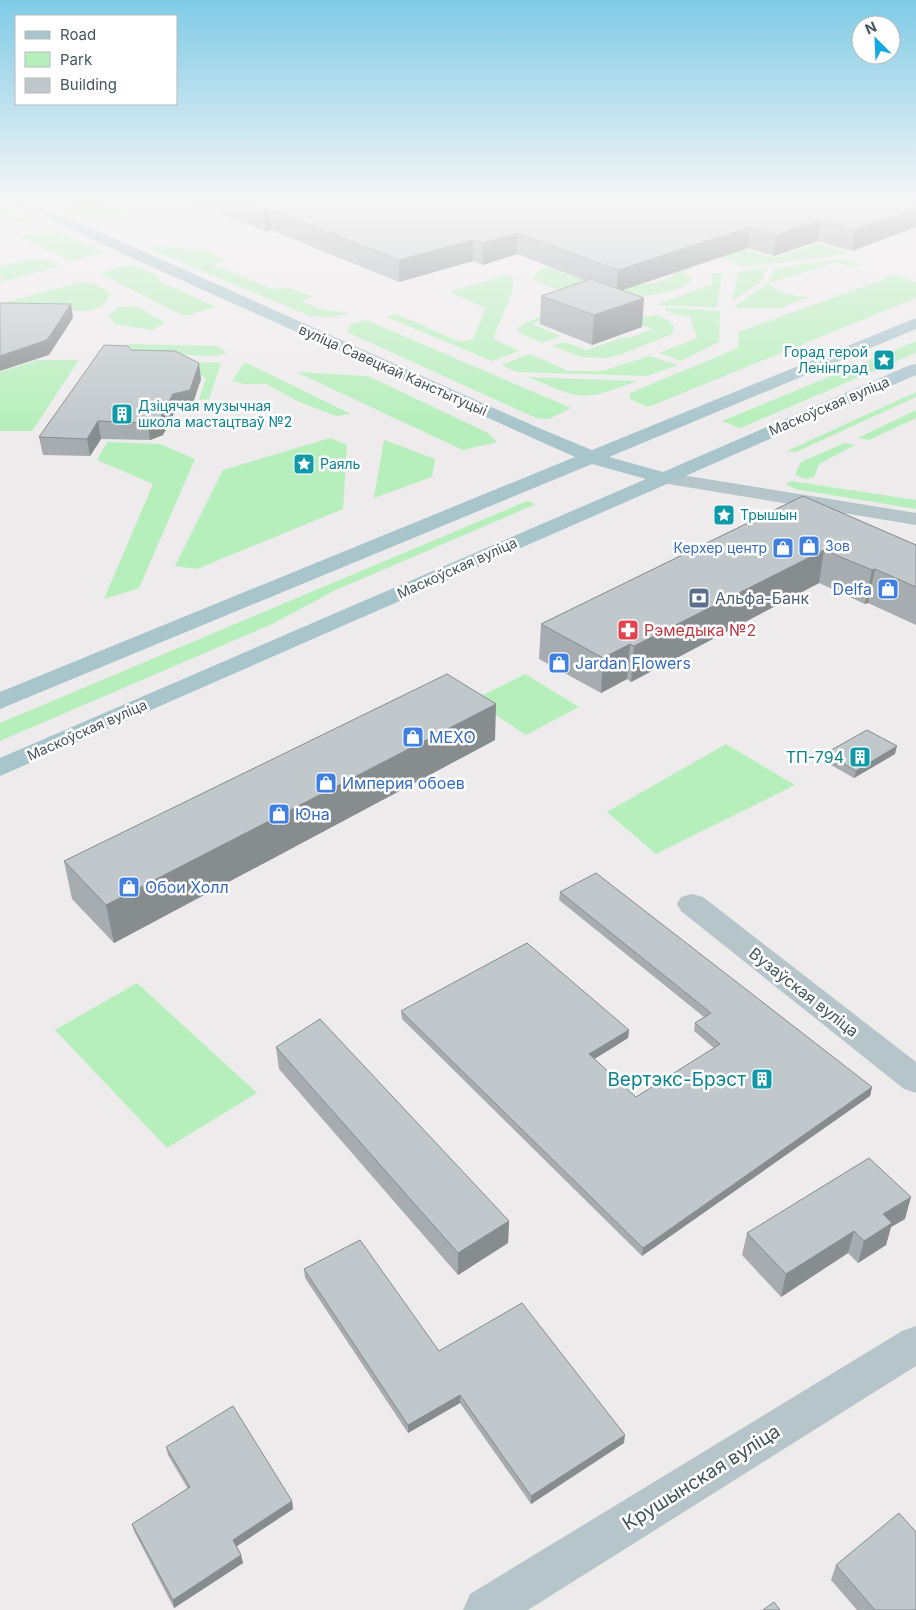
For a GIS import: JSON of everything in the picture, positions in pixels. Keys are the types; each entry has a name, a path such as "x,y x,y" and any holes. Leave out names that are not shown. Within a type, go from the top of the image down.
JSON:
{"main road":[{"name":"вуліца Савецкай Канстытуцыі","path":"182,275 370,361 591,456 663,478"},
{"path":"0,701 916,323"},
{"name":"Маскоўская вуліца","path":"0,768 916,369"}],"street":[{"path":"663,478 916,519"},
{"name":"Вузаўская вуліца","path":"692,904 916,1080"},
{"name":"Крушынская вуліца","path":"486,1610 916,1344"}],"green space":[{"path":"27,275 0,282 2,277 0,276"},
{"path":"103,275 156,275 159,281 216,307 184,316"},
{"path":"212,275 238,275 273,289 288,287 313,297 301,301 323,310 350,313 332,317 310,316"},
{"path":"506,275 513,278 512,292 493,339 519,351 492,361 387,317 396,314 460,342 473,339 486,308 449,292"},
{"path":"534,275 570,275 591,283 651,284 674,276 672,275 688,275 692,280 679,288 660,294 637,297 612,297 587,296 564,292 545,285 532,277"},
{"path":"712,275 722,275 717,307 656,305 712,284"},
{"path":"737,275 764,275 761,282 732,301"},
{"path":"772,275 794,275 769,283 782,292 809,297 780,308 733,308 768,283"},
{"path":"895,275 916,282 916,298 648,407 630,399 630,393 738,348 739,332"},
{"path":"80,282 93,283 112,294 101,307 88,311 7,309 0,304"},
{"path":"120,306 140,308 165,323 153,330 115,324 109,315"},
{"path":"567,308 559,315 532,324 561,336 543,343 522,334 517,329 524,323"},
{"path":"665,308 720,311 719,342 681,361 659,353 697,338 690,317 666,311"},
{"path":"657,315 668,320 674,327 672,334 622,354 607,358 581,357 552,346 564,342 587,350 624,337 629,338 653,329 626,319"},
{"path":"366,320 571,408 549,419 536,418 347,332 350,325"},
{"path":"916,341 916,353 740,428 722,421"},
{"path":"129,344 216,346 227,353 216,356 104,352"},
{"path":"530,354 568,371 602,371 649,356 678,365 647,376 517,372 501,365"},
{"path":"38,360 79,360 32,431 0,431 0,372"},
{"path":"173,361 221,363 209,399 199,400 206,378"},
{"path":"245,362 351,414 336,416 297,401 266,384 245,384 232,381"},
{"path":"296,372 368,376 488,433 497,442 463,450"},
{"path":"528,377 637,381 604,392 582,396 560,390"},
{"path":"916,392 916,397 796,452 787,451"},
{"path":"916,410 916,418 869,440 858,438"},
{"path":"330,438 347,445 343,509 197,569 175,566 223,470"},
{"path":"384,440 435,459 432,477 374,498"},
{"path":"107,442 160,444 195,459 139,588 104,599 153,484 97,460"},
{"path":"844,443 855,445 819,464 814,477 806,479 795,475 801,462"},
{"path":"791,481 916,500 916,509 795,489 786,484"},
{"path":"527,501 536,504 336,590 272,624 0,741 0,723"},
{"path":"525,674 579,707 526,735 473,700"},
{"path":"726,744 795,785 656,854 607,812"},
{"path":"137,983 257,1093 167,1148 55,1030"}],"building":[{"path":"591,279 644,298 594,315 541,296"},
{"path":"0,303 71,304 47,340 0,356"},
{"name":"Дзіцячая музычная школа мастацтваў №2","path":"104,345 128,346 131,350 175,351 199,363 190,390 173,394 160,418 148,423 98,421 87,439 39,437"},
{"path":"803,496 916,545 916,587 824,550 634,646 630,644 603,658 541,624"},
{"path":"447,674 496,704 106,905 64,861"},
{"name":"ТП-794","path":"867,730 897,746 856,771 826,753"},
{"name":"Вертэкс-Брэст","path":"596,873 872,1087 643,1248 401,1011 527,943 629,1030 589,1054 636,1097 720,1044 695,1023 711,1013 560,892"},
{"path":"320,1019 509,1221 458,1253 276,1047"},
{"path":"869,1158 911,1197 883,1214 892,1223 864,1241 854,1231 786,1274 747,1233"},
{"path":"360,1240 439,1351 522,1303 625,1435 531,1496 460,1395 408,1425 304,1269"},
{"path":"233,1406 292,1501 233,1540 241,1555 173,1600 132,1524 190,1487 166,1447"},
{"path":"899,1513 916,1532 916,1610 875,1610 836,1565"},
{"path":"774,1602 780,1610 763,1610"}],"place":[{"name":"Горад герой Ленінград","path":"884,360"},
{"name":"Дзіцячая музычная школа мастацтваў №2","path":"122,414"},
{"name":"Раяль","path":"304,464"},
{"name":"Трышын","path":"724,515"},
{"name":"Зов","path":"809,546"},
{"name":"Керхер центр","path":"783,548"},
{"name":"Delfa","path":"888,589"},
{"name":"Альфа-Банк","path":"699,598"},
{"name":"Рэмедыка №2","path":"628,630"},
{"name":"Jardan Flowers","path":"559,663"},
{"name":"MEXO","path":"413,737"},
{"name":"ТП-794","path":"860,757"},
{"name":"Империя обоев","path":"326,783"},
{"name":"Юна","path":"279,814"},
{"name":"Обои Холл","path":"129,887"},
{"name":"Вертэкс-Брэст","path":"762,1079"}]}
